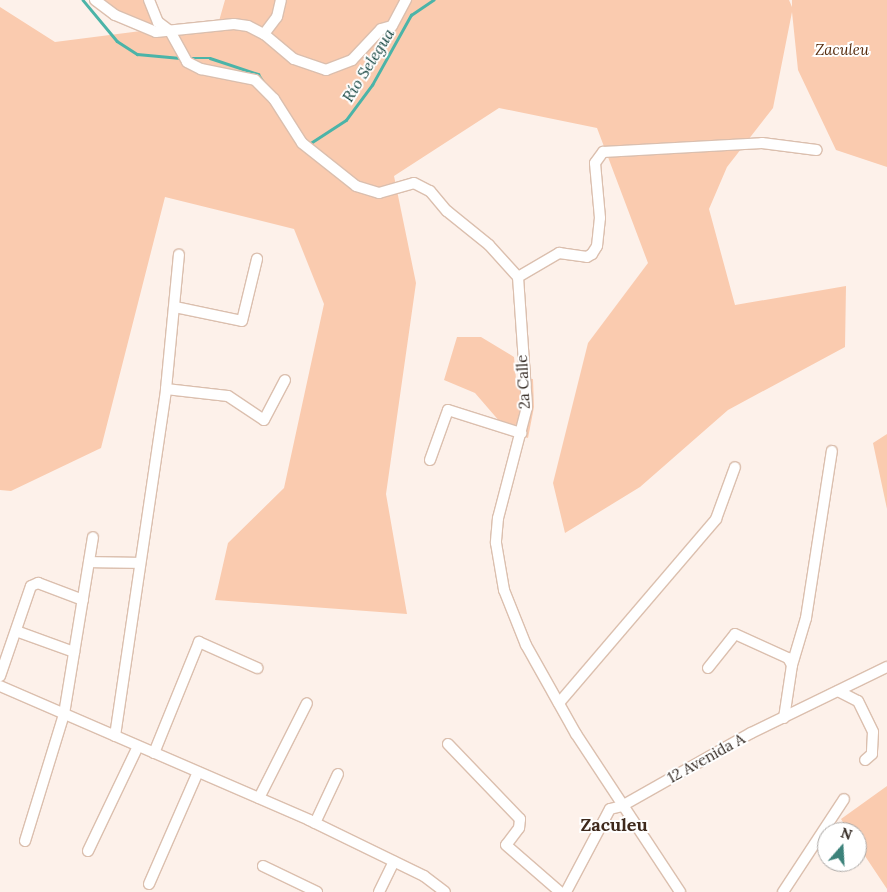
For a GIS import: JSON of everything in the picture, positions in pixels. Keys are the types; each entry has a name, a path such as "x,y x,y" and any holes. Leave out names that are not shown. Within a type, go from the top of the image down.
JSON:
{"street":[{"path":"95,0 117,16 156,32 234,24 264,34 294,59 326,70 352,60 381,29 392,26 402,2"},
{"path":"149,0 158,22 170,30 185,58 201,69 255,80 274,99 302,143 356,186 379,193 414,183 430,191 447,211 489,245 518,277 551,256 559,254 587,257 592,254 597,246 600,218 595,163 603,152 762,143 817,150"},
{"path":"264,34 277,17 281,0"},
{"path":"115,736 166,389 179,254"},
{"path":"175,307 242,321 257,259"},
{"name":"2a Calle","path":"518,277 527,407 498,518 496,543 511,611 526,645 559,703 622,806 680,892"},
{"path":"166,389 228,396 264,420 284,380"},
{"path":"430,460 448,410 521,433"},
{"path":"784,718 792,665 806,618 832,451"},
{"path":"559,703 716,519 734,467"},
{"path":"25,841 64,714 93,537"},
{"path":"89,562 140,563"},
{"path":"0,676 34,584 83,600"},
{"path":"16,631 74,652"},
{"path":"708,668 735,634 788,658 792,665"},
{"path":"154,753 198,642 257,668"},
{"name":"12 Avenida A","path":"566,892 602,820 610,809 622,806 784,718 887,667"},
{"path":"0,686 315,823 424,876 444,892"},
{"path":"838,691 858,701 873,732 874,745 865,760"},
{"path":"259,798 308,703"},
{"path":"448,744 520,819 519,828 506,845 560,892"},
{"path":"88,851 138,746"},
{"path":"150,884 198,772"},
{"path":"315,823 338,774"},
{"path":"783,892 844,799"},
{"path":"379,892 394,862"},
{"path":"263,866 317,892"}],"green space":[{"path":"96,0 150,0 158,22 152,27 117,16"},
{"path":"225,0 789,0 792,7 792,0 887,0 887,167 836,150 798,70 792,12 773,108 727,167 709,209 735,305 846,286 845,347 728,410 640,487 565,533 553,483 588,343 648,263 597,128 499,108 394,176 416,283 386,494 407,614 215,600 228,543 284,488 324,304 294,229 165,197 101,448 11,491 0,490 0,7 55,42 219,21"},
{"path":"457,337 481,337 514,357 516,379 533,379 534,407 528,438 507,430 475,393 444,380"},
{"path":"887,434 887,509 873,443"},
{"path":"887,786 887,889 867,859 867,822 843,822 841,819"}],"waterway":[{"name":"Río Selegua","path":"83,0 117,41 137,54 180,58"},
{"name":"Río Selegua","path":"309,144 346,120 372,85 411,15 433,0"},
{"name":"Río Selegua","path":"188,58 210,58 258,74 265,84"}],"district":[{"name":"Zaculeu","path":"614,825"}]}
